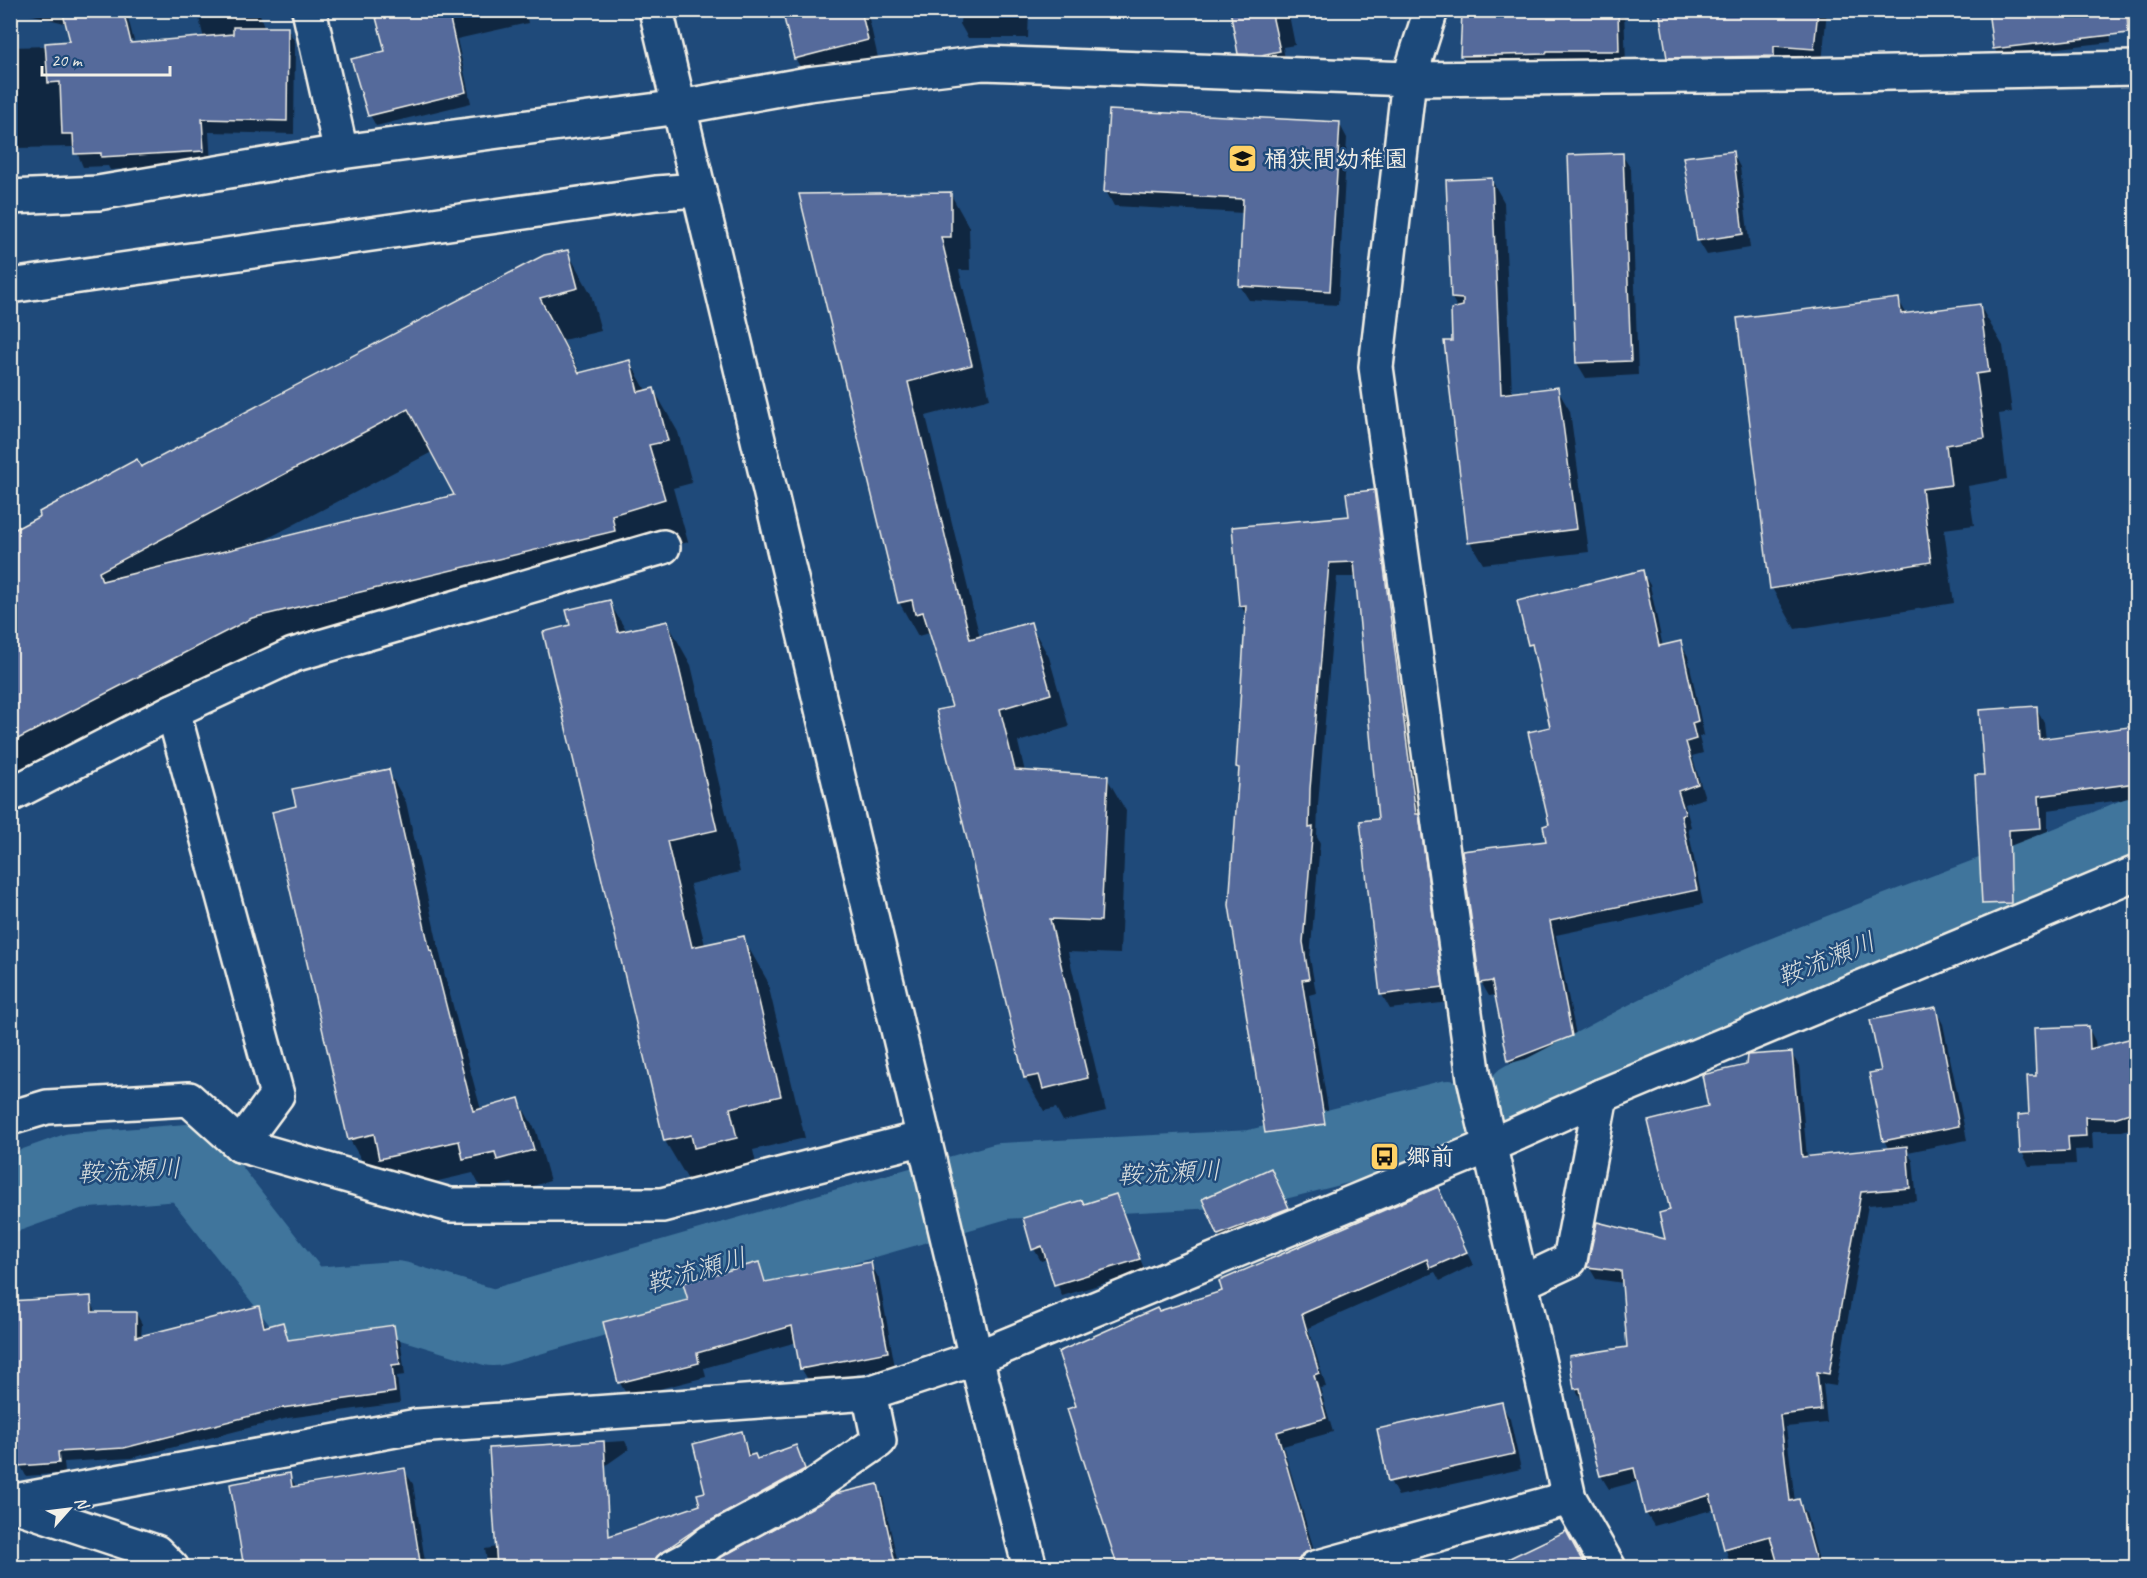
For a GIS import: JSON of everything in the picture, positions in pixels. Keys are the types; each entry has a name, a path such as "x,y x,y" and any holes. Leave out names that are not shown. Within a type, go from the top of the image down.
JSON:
{"street":[{"path":"309,10 341,152"},
{"path":"656,10 976,1358 1030,1568"},
{"path":"1431,10 1409,79 1376,367 1474,1078 1569,1498 1609,1568"},
{"path":"10,197 98,193 341,152 680,107 808,84 982,63 1409,79 1796,75 2136,68"},
{"path":"10,286 656,193 699,190"},
{"path":"10,795 173,711 293,655 663,547"},
{"path":"173,711 277,1095 240,1145"},
{"path":"10,1503 417,1426 869,1393 976,1358 1489,1146 1601,1096 2136,873"},
{"path":"1521,1283 1570,1260 1601,1096"},
{"path":"10,1118 47,1107 189,1099 240,1145 450,1205 662,1204 924,1138"},
{"path":"671,1568 690,1558 710,1542 814,1486 879,1441 869,1393"},
{"path":"1335,1565 1569,1498"},
{"path":"10,1503 156,1552 172,1568"}],"building":[{"path":"62,10 123,10 131,43 233,34 233,27 288,27 287,121 202,119 204,151 101,157 101,153 74,154 73,134 62,134 60,82 48,83 45,43 70,41"},
{"path":"374,10 448,10 466,92 368,116 351,59 385,51"},
{"path":"782,10 861,10 868,40 794,59"},
{"path":"1230,10 1271,10 1280,51 1261,55 1238,54"},
{"path":"1618,10 1619,51 1547,51 1546,54 1460,56 1462,12"},
{"path":"1659,10 1818,10 1814,49 1774,46 1774,56 1667,58"},
{"path":"1988,10 2127,10 2128,33 1993,49"},
{"path":"1109,110 1340,122 1330,291 1239,286 1243,199 1104,192"},
{"path":"1733,151 1743,234 1697,241 1683,157"},
{"path":"1623,153 1631,361 1576,363 1568,155"},
{"path":"1492,178 1501,394 1558,387 1577,529 1468,543 1444,341 1452,341 1451,309 1463,306 1463,299 1451,298 1446,180"},
{"path":"951,192 951,237 941,237 972,365 908,382 970,639 1031,622 1051,694 1000,709 1015,770 1108,776 1101,921 1050,919 1088,1078 1043,1089 1039,1075 1024,1078 936,710 952,707 923,612 915,614 912,600 898,603 799,194"},
{"path":"568,250 578,288 540,298 579,373 630,360 638,392 654,388 668,441 649,445 665,499 612,515 615,531 252,618 10,743 10,532 40,516 39,512 137,459 141,467 544,255","holes":["408,409 454,495 102,581 99,572"]},
{"path":"1899,298 1901,314 1980,304 1989,372 1976,374 1985,438 1946,445 1951,485 1922,489 1931,562 1770,589 1737,318"},
{"path":"1374,490 1416,814 1419,814 1443,987 1380,995 1360,821 1378,819 1354,562 1329,563 1310,789 1309,828 1313,827 1303,942 1309,979 1302,980 1325,1124 1265,1133 1229,905 1239,768 1236,767 1246,605 1239,606 1232,527 1349,516 1346,493"},
{"path":"1643,570 1659,646 1681,641 1698,721 1692,723 1696,739 1686,742 1698,784 1678,791 1685,813 1681,815 1697,890 1550,921 1572,1036 1508,1061 1492,981 1480,983 1462,851 1546,841 1543,826 1549,824 1528,732 1550,727 1532,644 1528,645 1517,601"},
{"path":"610,600 618,632 668,621 717,830 667,841 692,947 744,936 781,1096 730,1108 737,1138 694,1148 691,1135 664,1141 543,632 570,625 566,610"},
{"path":"2037,706 2039,739 2136,726 2136,783 2039,796 2041,828 2009,830 2011,903 1982,904 1975,775 1984,775 1979,710"},
{"path":"389,769 430,951 432,950 473,1111 519,1098 534,1150 497,1160 495,1152 463,1159 459,1141 379,1159 374,1134 348,1140 272,812 296,806 292,789"},
{"path":"1936,1007 1959,1126 1883,1141 1869,1073 1881,1071 1870,1020"},
{"path":"2089,1026 2090,1049 2136,1037 2136,1111 2114,1118 2085,1117 2086,1136 2068,1137 2069,1151 2020,1153 2018,1115 2029,1114 2027,1076 2036,1076 2034,1028"},
{"path":"1792,1052 1802,1157 1907,1146 1910,1188 1861,1192 1829,1374 1817,1372 1821,1410 1780,1415 1790,1501 1799,1499 1818,1568 1779,1568 1770,1536 1724,1549 1710,1495 1645,1514 1634,1468 1600,1476 1586,1424 1580,1388 1574,1389 1569,1356 1627,1347 1621,1271 1587,1267 1597,1222 1665,1239 1659,1213 1670,1210 1648,1121 1708,1106 1702,1075 1746,1065 1747,1055"},
{"path":"1271,1168 1289,1208 1218,1235 1202,1199"},
{"path":"1438,1187 1467,1252 1430,1268 1427,1259 1302,1314 1319,1373 1314,1375 1326,1418 1277,1432 1311,1550 1302,1554 1297,1563 1284,1568 1118,1568 1067,1409 1076,1406 1058,1352 1157,1308 1159,1311 1222,1291 1219,1281"},
{"path":"1116,1194 1140,1259 1054,1285 1042,1246 1032,1250 1023,1218 1082,1200 1084,1204"},
{"path":"759,1262 765,1282 871,1262 888,1352 800,1369 792,1326 697,1353 699,1363 618,1383 603,1322 688,1300 683,1283"},
{"path":"91,1296 92,1312 136,1312 136,1337 259,1306 264,1327 283,1322 288,1340 394,1325 400,1364 392,1365 395,1392 282,1408 124,1448 58,1452 59,1463 18,1466 10,1381 10,1301"},
{"path":"1502,1402 1514,1454 1388,1482 1377,1429"},
{"path":"742,1431 748,1456 755,1454 757,1459 796,1445 805,1469 701,1526 662,1552 655,1559 652,1568 497,1568 489,1448 604,1441 609,1536 700,1505 697,1494 705,1492 693,1444"},
{"path":"405,1468 421,1568 244,1568 230,1484 290,1473 292,1487"},
{"path":"878,1484 896,1568 708,1568 720,1558 835,1494"},
{"path":"1566,1531 1586,1568 1489,1568"}],"waterway":[{"name":"鞍流瀬川","path":"1523,1099 1541,1094 1666,1028 1743,991 2039,876 2136,835"},
{"name":"鞍流瀬川","path":"10,1194 74,1171 190,1162 303,1306 396,1299 493,1328 1002,1181 1253,1168 1449,1118"}],"place":[{"name":"桶狭間幼稚園","path":"1243,159"},
{"name":"郷前","path":"1385,1157"}]}
